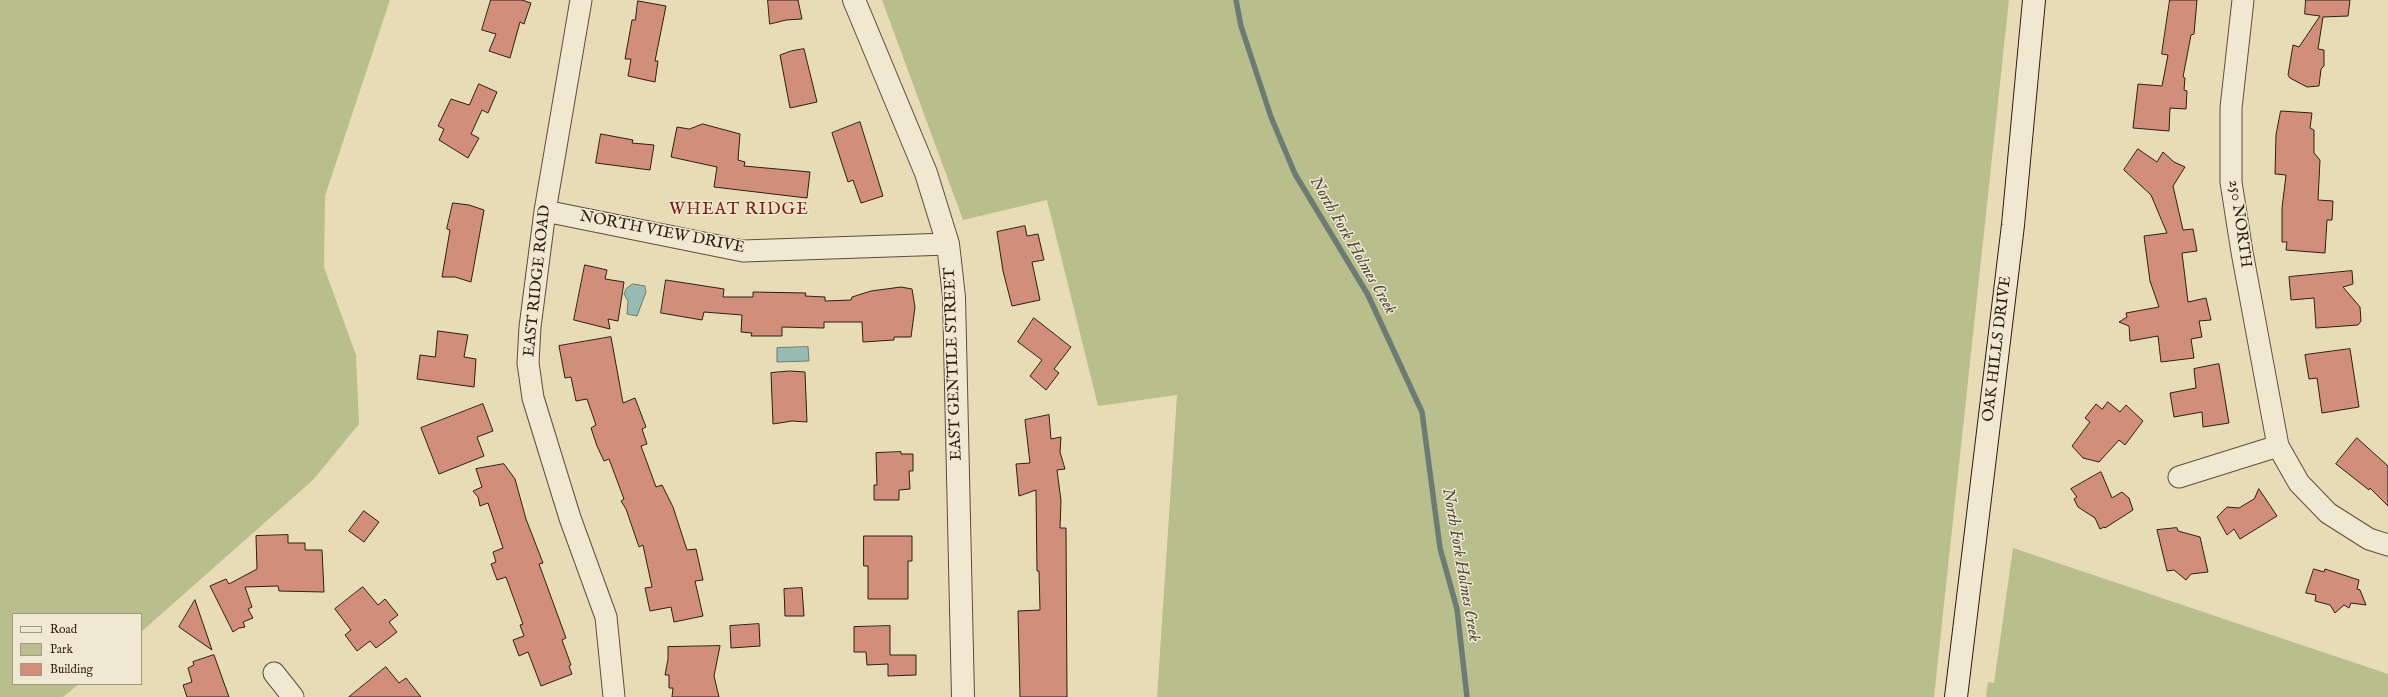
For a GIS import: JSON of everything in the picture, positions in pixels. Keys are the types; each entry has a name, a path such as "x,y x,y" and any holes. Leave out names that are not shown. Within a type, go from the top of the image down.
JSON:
{"street":[{"name":"EAST RIDGE ROAD","path":"581,0 545,211 530,327 528,363 533,398 570,518 606,617 614,697"},
{"name":"EAST GENTILE STREET","path":"854,0 926,173 948,244 954,297 963,697"},
{"name":"OAK HILLS DRIVE","path":"1956,697 2013,226 2034,0"},
{"name":"250 NORTH","path":"2243,0 2231,108 2231,182 2242,252 2278,446 2299,483 2328,513 2368,539 2388,545"},
{"name":"NORTH VIEW DRIVE","path":"545,211 743,251 948,244"},
{"path":"2179,477 2278,446"},
{"path":"274,673 293,697"}],"green space":[{"path":"0,0 390,0 325,196 324,267 356,355 359,424 313,480 142,631 142,613 12,613 12,685 78,685 63,697 0,697"},
{"path":"882,0 2009,0 1934,697 1157,697 1177,395 1098,406 1047,200 963,220"},
{"path":"2013,548 2388,674 2388,697 1986,697 1988,682 1994,683"}],"water":[{"path":"633,284 645,286 646,292 637,316 627,314 628,301 624,294 626,289"},
{"path":"808,347 809,361 777,362 777,348"}],"building":[{"path":"491,0 522,0 531,3 524,24 520,22 510,58 489,51 496,34 482,30"},
{"path":"768,0 798,0 802,19 786,20 770,24"},
{"path":"2170,0 2197,0 2194,34 2191,35 2183,77 2185,78 2184,90 2187,91 2186,109 2170,108 2169,131 2133,128 2138,84 2162,86 2168,55 2162,54"},
{"path":"2306,0 2350,0 2348,16 2323,17 2318,49 2324,50 2324,66 2321,69 2319,86 2307,87 2290,78 2288,75 2293,45 2299,47 2320,16 2305,14"},
{"path":"638,1 666,6 655,61 658,61 655,82 628,76 631,59 625,59 632,20 635,20"},
{"path":"804,49 817,102 790,108 780,55 791,51"},
{"path":"479,84 497,92 488,113 482,110 471,134 479,138 468,158 439,140 444,129 438,126 451,99 469,105"},
{"path":"2281,111 2312,113 2310,128 2314,130 2314,153 2320,160 2318,200 2333,201 2332,220 2327,220 2325,253 2286,250 2287,242 2282,242 2282,208 2286,175 2275,174 2276,135"},
{"path":"860,122 883,196 861,203 853,180 848,182 832,133"},
{"path":"703,124 740,134 738,160 745,162 744,166 810,172 807,198 714,187 717,167 671,157 677,127 689,129"},
{"path":"601,134 633,140 632,143 654,145 650,170 596,163"},
{"path":"2138,149 2157,162 2163,152 2174,162 2185,167 2173,186 2183,230 2193,229 2197,251 2182,253 2188,302 2206,298 2211,320 2199,321 2202,337 2191,339 2194,358 2161,362 2158,336 2130,341 2129,326 2119,322 2127,317 2126,313 2159,307 2150,281 2144,236 2167,233 2151,195 2124,170"},
{"path":"453,203 469,205 484,210 471,282 455,277 442,277 450,230 447,229"},
{"path":"1025,226 1027,236 1038,234 1044,260 1032,262 1040,300 1012,306 1003,271 997,232"},
{"path":"585,265 607,270 605,279 624,282 618,321 608,319 610,329 574,320"},
{"path":"2352,271 2353,284 2343,287 2360,307 2361,321 2358,325 2316,328 2314,298 2291,300 2289,277"},
{"path":"666,280 724,289 723,297 753,297 753,292 806,293 805,296 825,297 825,301 851,300 852,297 871,291 901,287 912,289 915,307 911,337 894,337 894,340 863,342 862,322 824,322 824,328 782,327 782,336 751,336 752,333 741,332 742,315 704,312 702,320 661,313"},
{"path":"1034,318 1071,347 1054,369 1059,373 1046,390 1030,376 1042,360 1018,342"},
{"path":"438,331 468,335 464,357 476,359 474,387 417,379 420,355 435,357"},
{"path":"611,337 623,403 635,398 646,427 642,429 647,444 641,446 656,487 662,485 673,507 687,550 696,549 703,580 695,581 703,616 674,622 671,607 650,611 645,588 652,587 643,545 639,547 626,509 621,501 624,499 609,459 604,461 597,446 591,428 596,425 587,399 576,401 571,377 565,378 559,346"},
{"path":"2350,349 2359,407 2322,413 2317,378 2309,379 2305,355"},
{"path":"2219,364 2229,423 2203,427 2202,412 2174,417 2170,393 2196,388 2194,369"},
{"path":"790,371 805,372 807,422 792,421 773,424 771,373"},
{"path":"2108,402 2120,412 2126,405 2143,421 2125,445 2119,440 2099,462 2083,458 2072,446 2090,422 2085,418 2096,404 2102,409"},
{"path":"483,404 493,431 477,437 484,456 439,474 421,428"},
{"path":"1049,415 1051,439 1061,437 1060,452 1065,469 1057,470 1061,501 1060,528 1066,528 1067,697 1020,697 1018,611 1040,610 1039,571 1037,571 1036,490 1019,496 1016,464 1030,463 1025,420"},
{"path":"2357,438 2388,466 2388,506 2370,488 2369,490 2336,464"},
{"path":"901,452 901,454 913,454 913,471 909,471 910,489 899,490 899,500 874,500 874,485 877,485 876,453"},
{"path":"504,464 515,479 526,519 543,563 539,564 566,638 562,640 571,665 569,666 572,674 541,686 528,652 519,656 513,640 524,636 520,625 523,624 506,577 497,580 491,564 496,562 493,552 503,548 488,503 480,506 478,497 473,491 482,487 476,469"},
{"path":"2101,472 2112,498 2122,492 2129,498 2133,510 2105,528 2100,529 2095,518 2078,507 2074,499 2077,497 2071,489"},
{"path":"2259,489 2277,516 2240,539 2234,529 2227,535 2217,517 2227,507 2239,508 2254,499"},
{"path":"364,511 379,522 364,542 349,531"},
{"path":"2177,528 2178,531 2200,537 2208,572 2191,574 2186,580 2174,570 2167,571 2157,530"},
{"path":"288,535 288,543 305,543 305,550 322,550 324,592 279,591 278,586 245,587 252,607 248,609 253,618 243,622 245,627 239,628 233,632 210,586 226,579 229,584 257,569 256,536"},
{"path":"864,536 912,536 912,561 908,561 908,599 868,599 868,566 864,566"},
{"path":"2314,569 2324,572 2325,569 2359,580 2357,589 2360,590 2366,605 2351,603 2349,608 2344,605 2335,613 2330,605 2315,601 2316,595 2306,593"},
{"path":"363,587 378,605 385,599 398,615 389,622 397,632 376,648 370,641 357,651 345,635 351,630 335,609"},
{"path":"802,588 804,616 785,616 784,589"},
{"path":"195,600 212,650 179,627"},
{"path":"759,624 760,646 731,648 730,626"},
{"path":"890,626 890,655 916,655 916,675 888,676 888,664 867,665 866,652 854,652 854,627"},
{"path":"720,646 714,676 719,697 672,697 673,688 669,688 669,675 665,675 668,659 668,647"},
{"path":"214,655 229,697 187,697 183,685 192,682 188,668 194,665 193,662"},
{"path":"386,667 399,683 406,678 421,697 349,697"}],"waterway":[{"name":"North Fork Holmes Creek","path":"1236,0 1241,26 1271,117 1295,174 1368,295 1422,412 1440,548 1457,609 1467,697"}],"district":[{"name":"WHEAT RIDGE","path":"739,211"}]}
